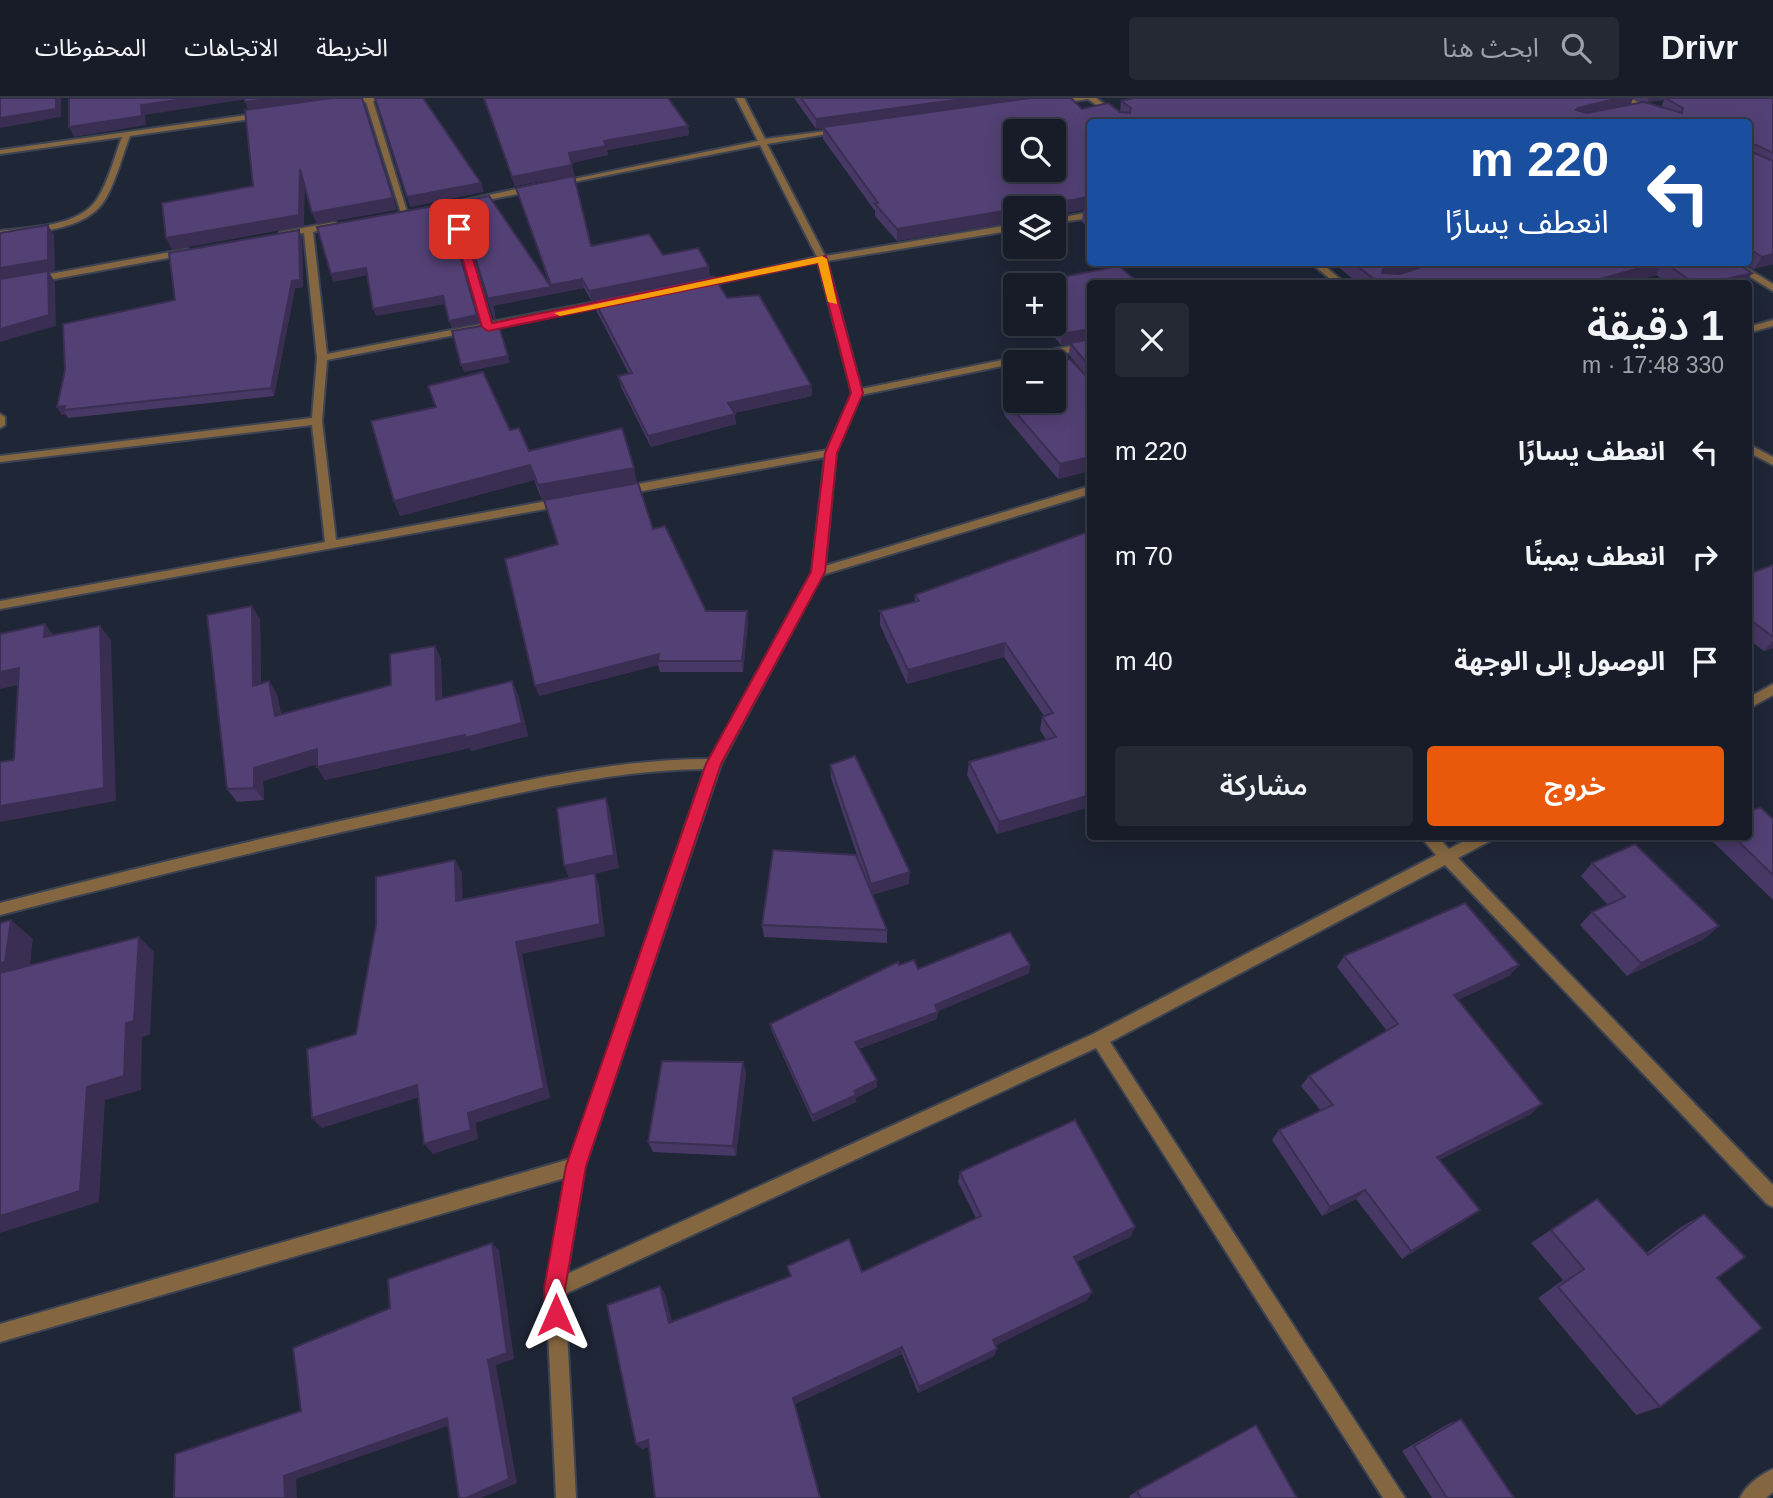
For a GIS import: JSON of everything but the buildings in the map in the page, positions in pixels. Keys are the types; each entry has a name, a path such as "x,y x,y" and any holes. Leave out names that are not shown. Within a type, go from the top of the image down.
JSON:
{"street":[{"path":"566,1498 555,1289 576,1166 714,764 818,572 831,453 857,393 822,259 740,98"},
{"path":"1045,103 1085,98"},
{"path":"1091,98 1120,119"},
{"path":"1624,98 1666,119"},
{"path":"329,105 373,99 405,213"},
{"path":"1631,112 1657,106"},
{"path":"0,152 275,113"},
{"path":"393,215 764,142 858,129"},
{"path":"0,234 69,222 91,212 101,201 127,134"},
{"path":"452,205 488,327"},
{"path":"1066,219 1087,216"},
{"path":"267,237 344,223"},
{"path":"688,286 822,259 1003,229"},
{"path":"308,230 322,358 317,421 331,544"},
{"path":"0,286 201,249"},
{"path":"1319,266 1337,280"},
{"path":"1737,266 1773,288"},
{"path":"322,358 621,300"},
{"path":"1752,329 1773,323"},
{"path":"857,393 1087,346"},
{"path":"0,416 0,425"},
{"path":"0,459 317,421"},
{"path":"1752,449 1773,462"},
{"path":"601,495 831,453"},
{"path":"818,572 1087,491"},
{"path":"0,604 574,500"},
{"path":"1752,702 1773,689"},
{"path":"0,909 260,843 598,771 667,762 714,764"},
{"path":"1431,840 1773,1198"},
{"path":"555,1289 1099,1039 1479,840"},
{"path":"1099,1039 1395,1498"},
{"path":"0,1333 576,1166"},
{"path":"1750,1498 1773,1479"}],"slow traffic":[{"path":"560,313 822,259 833,302"}],"route":[{"path":"459,229 488,327 822,259 857,393 831,453 818,572 714,764 576,1166 555,1289 556,1315"}]}
